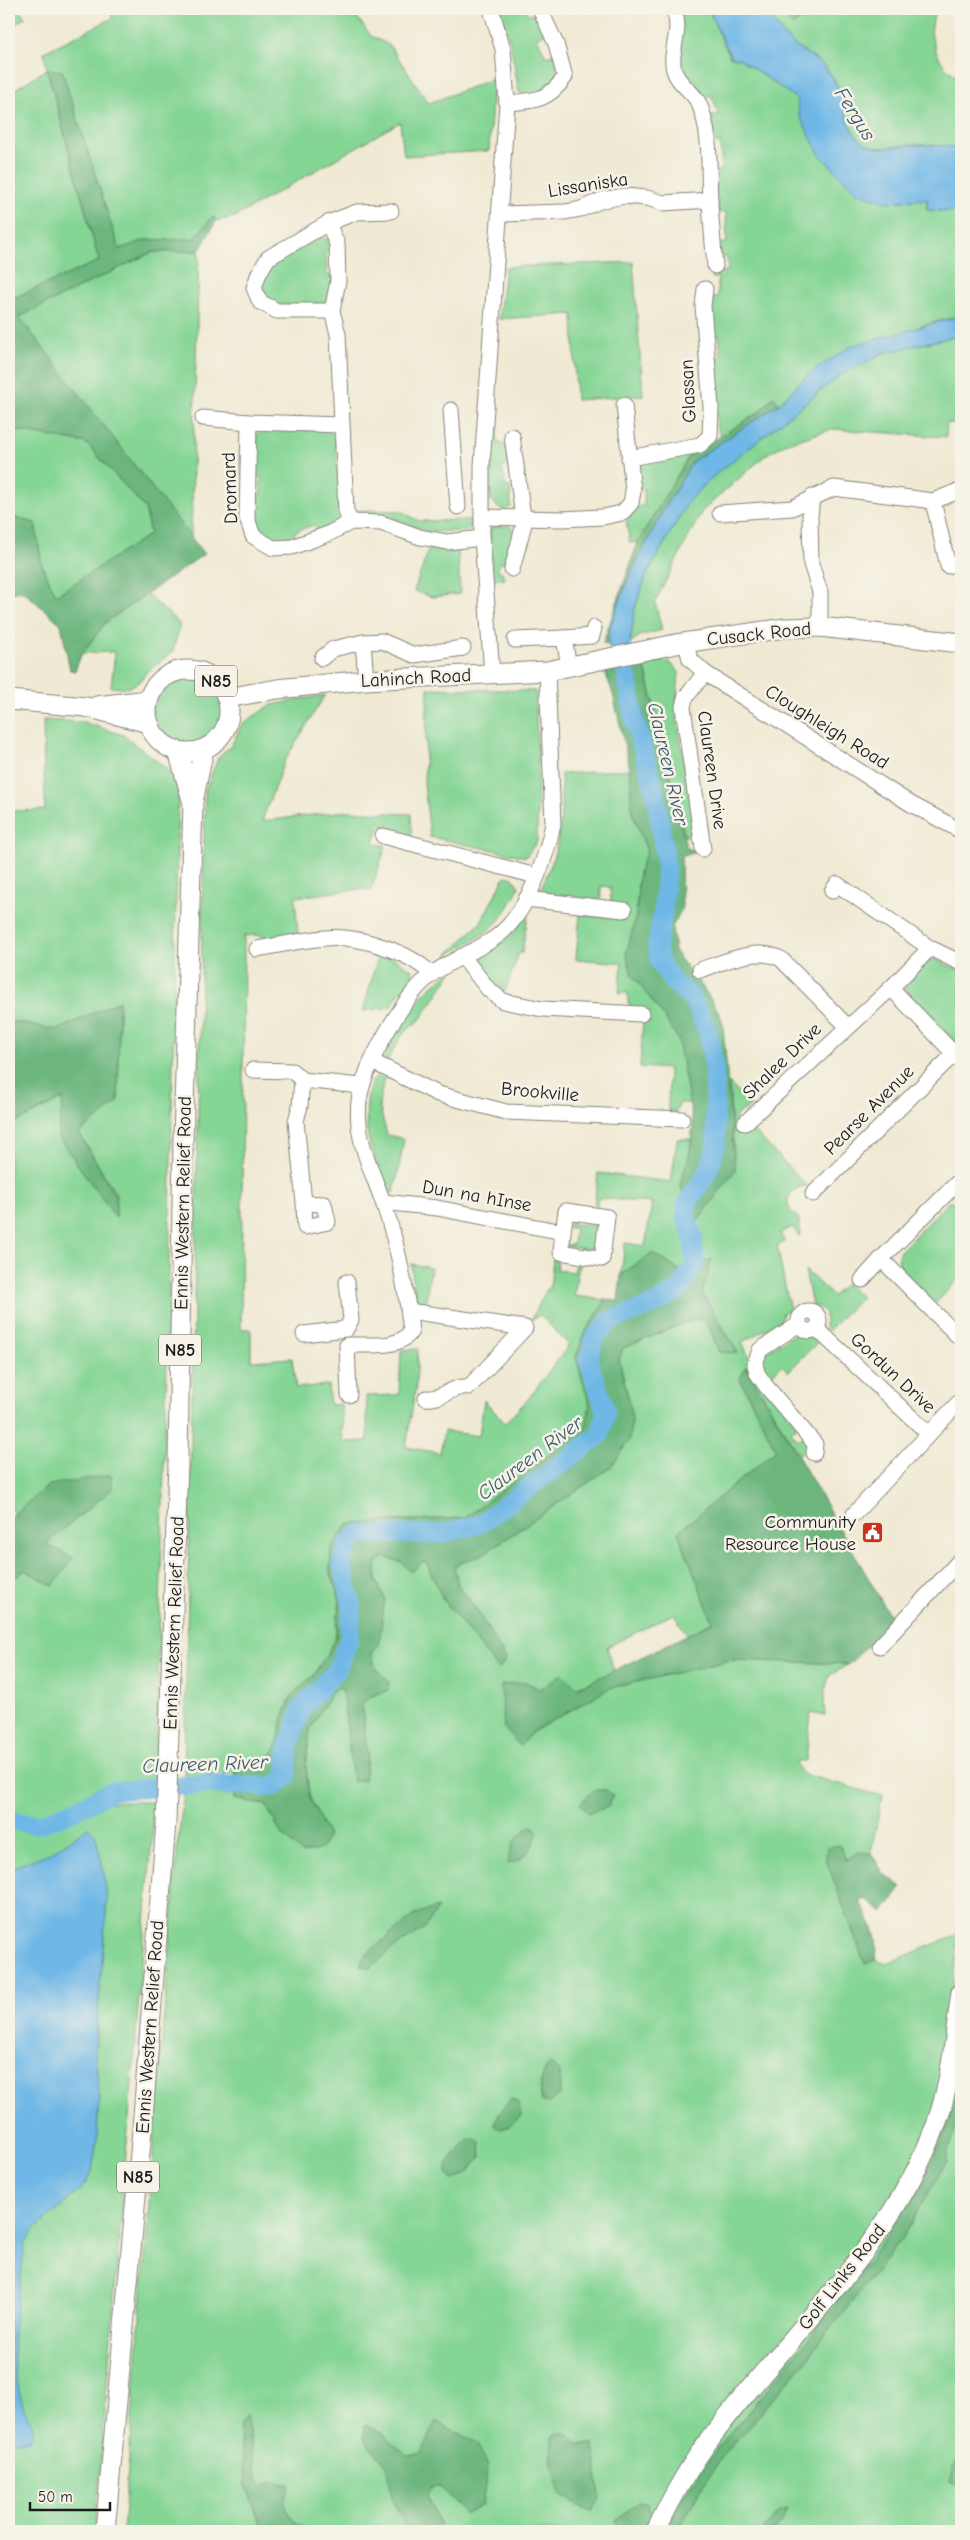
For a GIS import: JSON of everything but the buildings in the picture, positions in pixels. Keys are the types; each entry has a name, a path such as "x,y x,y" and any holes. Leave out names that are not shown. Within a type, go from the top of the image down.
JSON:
{"main road":[{"name":"Cusack Road","path":"605,659 646,650 761,631 820,627 961,643"},
{"name":"Lahinch Road","path":"227,698 276,689 366,680 547,671 605,659"},
{"name":"N85","path":"148,700 159,682 168,675 190,670 202,672 213,678 227,698 228,722 214,742 204,749"},
{"path":"9,700 86,707 149,723"},
{"path":"86,707 148,700 149,723 155,736 165,745 178,751 191,752 204,749"},
{"name":"Ennis Western Relief Road","path":"105,2531 142,2142 166,1822 170,1733 193,802 204,749"},
{"name":"Ennis Western Relief Road","path":"178,751 193,802"},
{"name":"Golf Links Road","path":"656,2531 690,2471 722,2422 808,2323 894,2210 918,2166 936,2124 946,2088 961,1992"}],"street":[{"path":"491,9 503,49 507,103 501,214 482,466 482,538 492,674"},
{"path":"507,103 531,101 547,97 565,77 556,44 540,9"},
{"path":"673,9 678,30 673,61 674,72 700,104 710,162 710,200 715,266"},
{"name":"Lissaniska","path":"501,214 565,212 602,200 625,196 647,198 663,203 710,200"},
{"path":"332,311 277,311 260,302 254,288 259,273 268,258 328,223 357,212 391,211"},
{"path":"328,223 337,244 338,281 332,311 338,334 346,512 351,522"},
{"name":"Glassan","path":"629,458 700,445 710,436 711,407 703,306 705,289"},
{"path":"482,517 602,517 622,513 631,503 633,491 624,405"},
{"path":"451,410 458,507"},
{"path":"204,418 249,422 341,425"},
{"name":"Dromard","path":"249,422 247,518 253,536 273,548 292,547 328,534 351,522 381,523 420,537 447,542 482,538"},
{"path":"512,436 524,518 517,556 512,569"},
{"path":"454,466 482,466"},
{"path":"720,513 739,506 792,508 834,488 933,501 956,492 961,493"},
{"path":"812,497 810,516 811,564 820,592 820,627"},
{"path":"933,501 942,558"},
{"path":"515,640 592,636 594,628"},
{"path":"564,638 569,667"},
{"path":"322,658 333,649 363,642 382,641 414,655 463,648"},
{"path":"363,642 366,680"},
{"name":"Cloughleigh Road","path":"686,643 690,659 705,673 911,804 961,831"},
{"path":"347,1345 398,1343 407,1338 411,1331 403,1267 383,1202 361,1147 359,1103 361,1086 404,1003 431,974 494,938 510,924 526,899 548,849 553,824 547,671"},
{"name":"Claureen Drive","path":"703,849 683,707 685,698 705,673"},
{"path":"383,836 536,876"},
{"path":"832,891 836,884 930,948 961,963"},
{"path":"526,899 624,910"},
{"path":"257,949 325,938 346,939 391,949 411,958 431,974"},
{"name":"Shalee Drive","path":"745,1123 847,1026 891,988 930,948"},
{"name":"Shalee Drive","path":"700,970 734,959 770,953 781,959 847,1026"},
{"path":"462,956 489,990 503,1001 542,1009 622,1006 641,1014"},
{"path":"891,988 958,1057"},
{"name":"Pearse Avenue","path":"813,1194 958,1057"},
{"name":"Brookville","path":"373,1062 438,1094 506,1112 682,1119"},
{"path":"253,1070 292,1071 302,1080 361,1086"},
{"path":"302,1080 300,1106 296,1121 304,1203"},
{"path":"862,1280 881,1259 959,1187"},
{"name":"Dun na hInse","path":"383,1202 437,1208 563,1232"},
{"path":"881,1259 961,1339"},
{"path":"347,1282 351,1320 346,1329 349,1395"},
{"path":"409,1311 525,1328 469,1387 460,1386 437,1399 426,1398"},
{"name":"Gordun Drive","path":"814,1453 815,1444 757,1373 756,1364 760,1350 799,1324 803,1330 809,1332 817,1329 929,1434 961,1400"},
{"path":"304,1334 346,1329"},
{"path":"854,1514 929,1434"},
{"path":"880,1646 961,1559"}],"green space":[{"path":"9,9 19,9 25,18 9,27"},
{"path":"109,9 351,9 371,36 389,45 429,103 493,79 489,151 404,156 400,122 235,217 216,221 213,216 194,239 146,240 119,249 62,72 47,70 99,261 9,300 9,93 47,69 44,52 113,18"},
{"path":"499,9 525,9 528,14 538,16 546,33 537,37 546,57 555,54 557,73 554,84 551,87 527,96 519,92 510,42"},
{"path":"686,9 708,9 730,57 740,59 798,99 799,115 887,202 927,199 927,210 961,212 961,316 926,324 806,376 779,404 773,397 758,413 721,436 717,428 712,358 721,357 719,335 710,335 709,300 718,296 718,278 712,278 712,273 728,271 727,257 721,257 720,243 727,243 726,212 718,212 714,172 722,170 720,143 715,143 713,140 712,116 719,114 711,95 704,98 683,79 678,64 681,14 687,11"},
{"path":"764,9 777,9 792,25 819,9 935,9 932,27 933,43 946,67 961,78 961,149 922,145 879,148 863,142 852,129 833,77 818,61 793,44"},
{"path":"777,9 819,9 792,25"},
{"path":"47,69 62,71 119,249 146,240 194,239 213,216 216,221 199,251 152,252 19,317 204,554 106,622 82,653 75,671 70,670 61,624 23,591 9,593 9,516 35,523 42,566 56,595 150,534 145,508 86,443 9,429 9,300 99,261"},
{"path":"315,237 327,239 332,250 326,256 327,274 334,279 329,299 323,304 273,305 261,293 263,274 267,267"},
{"path":"199,251 191,539 19,317 152,252"},
{"path":"633,262 643,395 576,400 573,314 499,319 505,267"},
{"path":"961,335 961,424 947,423 946,437 832,429 785,444 767,454 702,511 655,602 662,630 640,636 630,643 635,608 646,576 689,500 716,474 839,376 883,353"},
{"path":"774,396 779,404 693,461 665,507 629,577 610,626 608,645 603,643 638,542 689,456 758,413"},
{"path":"498,427 497,442 507,446 509,464 502,468 506,487 510,486 511,507 504,510 497,507 490,496 492,428"},
{"path":"9,429 86,443 145,508 150,535 56,596 42,566 35,523 9,516"},
{"path":"328,429 335,437 341,522 318,531 314,525 294,532 296,540 274,540 261,535 254,522 253,512 253,500 260,496 261,479 253,473 257,434 261,430"},
{"path":"684,453 689,456 638,542 630,543 626,520 638,506 644,506 644,489 638,489 637,469 644,461"},
{"path":"357,511 401,511 419,521 470,520 471,527 467,531 428,532 391,517 367,515"},
{"path":"510,526 515,532 510,560 499,564 498,571 502,572 505,579 493,580 489,533 491,528"},
{"path":"429,548 446,551 458,550 460,594 432,597 414,591"},
{"path":"146,594 180,624 173,651 146,673 139,682 127,688 111,687 115,652 82,653 106,622"},
{"path":"670,662 679,672 676,709 695,831 685,837 644,663"},
{"path":"644,663 686,847 696,852 681,857 682,909 672,927 675,952 702,986 719,1012 723,1024 735,1170 696,1223 680,1184 690,1153 693,1123 678,1039 665,1018 632,975 626,954 636,917 639,871 647,851 632,812 630,769 613,694 605,671"},
{"path":"188,674 208,680 218,690 224,710 218,730 208,740 188,746 168,740 158,730 152,710 158,690 168,680"},
{"path":"428,688 535,691 538,762 537,841 526,857 430,837 424,783"},
{"path":"325,695 284,762 262,821 347,811 411,814 412,835 380,826 374,843 386,846 371,890 360,889 295,897 298,934 267,939 257,935 244,936 241,1329 251,1329 251,1361 292,1358 296,1388 328,1385 330,1405 341,1404 343,1442 368,1441 366,1396 399,1395 401,1350 418,1349 416,1385 406,1447 440,1453 444,1431 479,1436 484,1400 505,1423 529,1398 569,1345 540,1315 531,1320 547,1289 550,1289 553,1258 557,1261 557,1270 574,1272 576,1263 579,1265 574,1296 606,1300 586,1331 576,1357 590,1406 586,1427 465,1518 379,1521 330,1570 340,1600 335,1641 313,1676 292,1695 283,1718 277,1746 265,1765 251,1768 237,1765 236,1774 220,1773 184,1778 205,790 219,756 231,746 242,724 271,705"},
{"path":"43,720 84,722 123,735 166,768 178,789 168,1326 155,1781 107,1784 90,1792 87,1807 105,1802 155,1802 95,2531 9,2531 9,1583 25,1570 53,1586 46,1544 112,1489 49,1485 14,1515 9,1501 9,1124 13,1124 64,1098 58,1137 116,1217 116,1194 79,1133 118,1101 119,1001 57,1030 9,1021 9,811 45,810"},
{"path":"630,769 632,812 647,851 639,871 636,917 626,954 678,1039 690,1103 680,1103 676,1112 668,1111 669,1069 640,1067 643,1019 648,1019 649,1011 632,1010 628,1002 628,993 619,993 622,963 576,959 580,914 622,919 624,916 611,901 610,887 601,886 601,898 597,901 537,896 551,864 558,837 561,809 561,774"},
{"path":"505,876 513,878 519,887 505,913 498,922 482,935 447,955 481,922"},
{"path":"529,908 522,953 519,953 505,992 480,970 478,960 512,935"},
{"path":"379,953 397,960 412,970 413,978 390,1007 363,1011"},
{"path":"935,959 961,971 961,1049 905,991 906,981 926,962"},
{"path":"452,972 420,1020 403,1033 387,1061 383,1059 411,1010 428,990"},
{"path":"119,1001 118,1102 79,1133 116,1197 116,1218 58,1137 63,1098 13,1124 9,1124 9,1021 57,1030"},
{"path":"376,1077 384,1078 379,1105 387,1135 404,1139 394,1194 386,1189 367,1131 368,1096 372,1081"},
{"path":"729,1083 751,1106 737,1114 735,1121 741,1134 746,1134 752,1129 807,1186 795,1189 791,1193 788,1203 792,1213 798,1217 801,1234 798,1236 793,1227 780,1233 785,1242 777,1246 790,1310 783,1312 781,1321 742,1342 750,1359 797,1427 791,1432 798,1440 804,1436 809,1445 799,1455 751,1375 740,1379 776,1450 678,1532 713,1622 688,1635 673,1614 607,1647 614,1671 581,1685 559,1690 548,1690 526,1682 520,1746 532,1732 610,1688 732,1660 849,1664 829,1676 824,1696 825,1716 811,1713 806,1760 795,1763 803,1774 882,1796 871,1853 883,1873 865,1899 860,1902 856,1911 875,1960 886,1964 958,1934 951,2003 961,2011 961,2531 297,2531 260,2499 253,2467 250,2433 246,2485 261,2525 252,2531 123,2531 178,1840 184,1793 235,1794 235,1799 266,1805 280,1832 328,1836 309,1796 306,1766 310,1729 333,1690 342,1688 353,1781 364,1780 367,1754 362,1703 371,1696 387,1691 375,1668 372,1653 385,1599 376,1580 376,1563 384,1557 402,1562 425,1560 443,1599 499,1670 478,1612 458,1585 454,1566 485,1553 611,1467 628,1396 619,1359 623,1348 697,1318 707,1322 719,1352 738,1353 702,1293 695,1264 682,1272 652,1253 621,1275 625,1243 645,1246 652,1203 598,1198 597,1207 594,1206 598,1173 671,1182 677,1139 691,1139 690,1153 680,1184 697,1222 735,1170"},
{"path":"952,1201 961,1205 961,1276 936,1303 904,1273 898,1258 900,1251 947,1203"},
{"path":"574,1216 573,1224 594,1226 596,1218 601,1220 597,1250 567,1247 565,1244 573,1245 575,1228 567,1228"},
{"path":"652,1253 682,1272 695,1264 712,1259 702,1293 738,1353 719,1352 707,1322 697,1318 623,1348 619,1359 632,1417 629,1440 611,1467 485,1553 454,1566 458,1585 478,1612 506,1659 499,1670 443,1599 425,1560 411,1572 402,1562 384,1557 376,1563 376,1580 385,1599 379,1643 372,1654 375,1668 389,1682 387,1691 371,1696 362,1704 367,1754 364,1780 353,1782 342,1688 333,1690 310,1729 306,1766 309,1796 328,1836 321,1849 302,1854 280,1832 266,1805 235,1799 236,1765 251,1768 265,1765 277,1746 283,1718 292,1695 313,1676 335,1641 340,1600 330,1570 331,1548 348,1524 465,1518 586,1427 590,1406 576,1357 586,1331 606,1300 618,1301 621,1275"},
{"path":"411,1264 431,1268 425,1305 419,1304 415,1297"},
{"path":"805,1270 833,1296 846,1284 862,1297 828,1331 825,1327 825,1313 819,1307 812,1306"},
{"path":"796,1334 814,1338 818,1342 788,1372 782,1365 765,1381 762,1358 765,1352"},
{"path":"746,1366 893,1621 849,1664 732,1660 610,1688 532,1732 520,1746 504,1728 501,1685 526,1682 539,1690 562,1674 578,1688 713,1622 678,1532 776,1450 740,1379"},
{"path":"111,1475 112,1489 46,1544 73,1558 53,1586 25,1570 9,1583 9,1518 49,1485"},
{"path":"595,1790 606,1790 613,1796 608,1807 589,1813 579,1804"},
{"path":"532,1826 538,1831 531,1848 520,1859 508,1864 510,1851 517,1837"},
{"path":"840,1845 846,1860 858,1852 871,1853 883,1873 902,1887 883,1913 865,1899 860,1902 874,1930 877,1944 875,1960 865,1964 826,1860 827,1847"},
{"path":"438,1907 425,1928 392,1949 370,1968 360,1965 365,1955 416,1914"},
{"path":"549,2063 560,2072 560,2094 549,2103 542,2102 540,2086"},
{"path":"961,2071 961,2113 947,2154 947,2162 902,2238 800,2368 718,2462 677,2531 665,2531 683,2497 705,2465 814,2331 904,2212 934,2159 946,2131 955,2102"},
{"path":"511,2099 519,2103 521,2116 510,2126 501,2129 494,2123"},
{"path":"471,2137 480,2142 481,2157 467,2173 453,2180 448,2175 448,2163 456,2151"},
{"path":"246,2415 253,2460 260,2486 274,2481 290,2486 284,2503 295,2523 310,2531 252,2531 261,2524 246,2485 239,2426"},
{"path":"436,2421 477,2443 488,2467 482,2505 465,2515 440,2486 432,2486 428,2496 440,2525 420,2531 407,2531 391,2494 388,2467 364,2439 365,2425 385,2435 407,2455 422,2454"},
{"path":"558,2434 567,2434 578,2444 594,2444 600,2498 593,2511 583,2508 560,2494 553,2468 552,2437"},
{"path":"961,2454 961,2481 956,2485 949,2482 953,2467"},
{"path":"638,2502 646,2503 653,2516 644,2531 617,2531 616,2521"},
{"path":"787,2509 782,2523 773,2531 762,2531 778,2513"}],"water":[{"path":"708,9 764,9 789,40 820,63 830,74 839,90 851,127 862,141 871,146 886,148 922,145 961,149 961,212 927,210 927,199 887,202 856,192 820,155 799,115 797,99 740,59 731,57"},
{"path":"961,316 961,335 883,353 839,376 716,474 689,500 646,576 635,608 626,672 608,645 610,626 629,577 665,507 693,461 779,404 806,376 851,346"},
{"path":"88,1828 95,1834 103,1868 107,1899 95,2050 99,2094 97,2139 92,2172 83,2187 34,2230 25,2244 13,2333 14,2371 24,2409 34,2428 31,2440 9,2441 9,1869 50,1853"}],"waterway":[{"name":"Claureen River","path":"9,1820 37,1825 69,1813 112,1791 206,1784 274,1787 287,1776 288,1749 301,1709 336,1671 349,1640 352,1605 342,1564 348,1543 359,1534 440,1534 480,1524 600,1435 606,1412 588,1359 595,1337 611,1320 653,1305 679,1290 695,1264 693,1236 686,1217 686,1205 709,1170 716,1145 714,1067 708,1032 692,998 672,981 659,961 657,944 663,912 666,865 656,795 634,718 622,647"}],"place":[{"name":"Community Resource House","path":"872,1533"}],"water label":[{"name":"Fergus","path":"855,114"}]}
